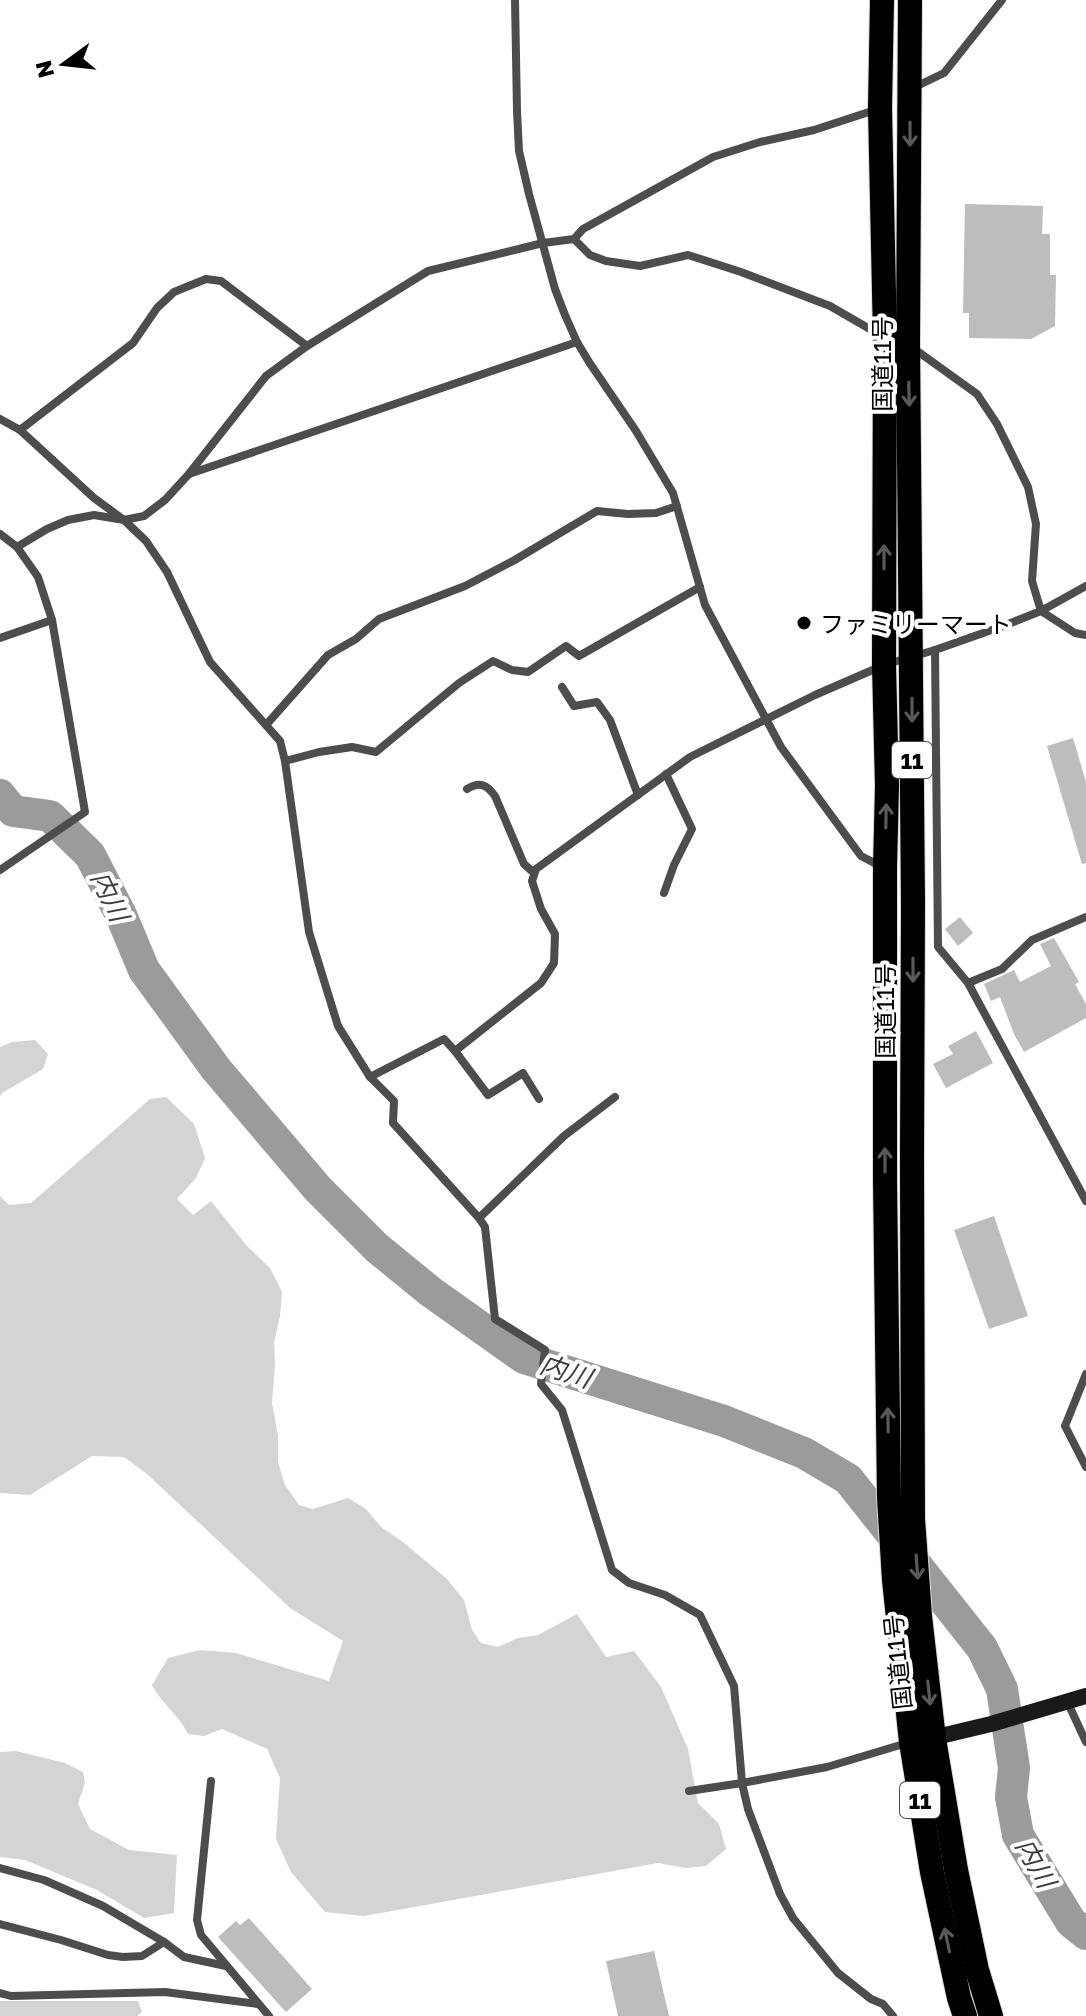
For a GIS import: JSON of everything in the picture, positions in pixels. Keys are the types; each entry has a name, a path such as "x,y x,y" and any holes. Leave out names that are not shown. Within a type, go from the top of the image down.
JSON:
{"highway":[{"name":"国道11号","path":"882,0 880,108 923,654 913,1519 920,1616 922,1740 932,1872 965,2016"},
{"name":"国道11号","path":"910,0 910,90 884,665 889,1498 894,1580 922,1740 956,1870 977,1970 991,2016"}],"street":[{"path":"515,0 519,151 555,289 577,342 673,493 705,605 781,747 861,856 885,868"},
{"path":"910,90 944,73 1002,0"},
{"path":"17,547 68,520 94,515 124,520 144,516 165,500 188,475 266,376 307,346 428,271 543,243 574,239 583,229 713,157 814,130 880,108"},
{"path":"574,239 590,255 606,261 640,266 688,255 830,306 897,341 947,371 977,394 997,424 1028,487 1036,524 1032,581 1041,611 1075,633 1086,635"},
{"path":"20,430 133,343 157,308 174,292 206,279 221,281 307,346"},
{"path":"188,475 577,342"},
{"path":"0,419 20,430 146,541 167,572 210,662 280,741 309,932 338,1026 370,1077 394,1101 393,1123 485,1227 495,1319 545,1350 541,1384 562,1410 612,1570 629,1583 665,1595 700,1615 734,1686 742,1783 748,1809 780,1894 793,1918 838,1973 871,1999 883,2004 893,2016"},
{"path":"266,725 328,655 356,639 379,619 465,586 597,511 656,513 677,506"},
{"path":"0,534 17,547 38,577 52,620 85,812 0,870"},
{"path":"455,1051 541,983 554,963 555,934 541,909 532,881 536,869 690,757 815,695 884,665 1041,611 1086,586"},
{"path":"285,761 352,747 376,752 459,683 493,661 519,672 528,672 566,646 579,656 700,587"},
{"path":"0,638 52,620"},
{"path":"923,654 938,947 968,983 1086,1201"},
{"path":"562,687 574,706 597,702 610,720 638,795"},
{"path":"664,893 692,829 666,774"},
{"path":"467,789 483,784 490,789 524,864 534,873"},
{"path":"968,983 1002,969 1032,940 1086,917"},
{"path":"370,1077 444,1039 488,1095 523,1073 539,1099"},
{"path":"479,1218 564,1136 615,1097"},
{"path":"1086,1374 1065,1426 1086,1467"},
{"path":"689,1791 827,1767 1086,1696"},
{"path":"1067,1701 1086,1742"},
{"path":"211,1781 197,1920 201,1935 263,2011"},
{"path":"0,1868 44,1880 103,1906 184,1957 227,1966"},
{"path":"0,1924 123,1957 142,1956 164,1942"},
{"path":"0,1993 11,1996 165,1992 263,2011"}],"shaded area":[{"path":"35,1040 48,1054 43,1069 0,1096 0,1047 12,1042"},
{"path":"166,1097 194,1124 205,1158 196,1178 177,1199 193,1215 211,1201 247,1246 270,1268 282,1292 274,1343 272,1403 278,1436 278,1462 285,1485 299,1505 313,1509 348,1498 366,1509 381,1527 447,1579 464,1600 472,1630 481,1643 498,1647 518,1638 538,1635 577,1614 606,1657 634,1651 661,1687 688,1749 698,1803 719,1824 726,1849 706,1866 686,1868 658,1863 364,1916 325,1912 291,1872 276,1839 280,1778 267,1749 222,1729 204,1736 188,1734 152,1685 168,1658 200,1650 236,1653 329,1681 343,1641 290,1608 147,1474 124,1457 92,1456 30,1495 0,1493 0,1196 9,1205 31,1203 150,1099"},
{"path":"16,1751 65,1763 83,1772 85,1783 78,1804 90,1829 129,1850 177,1855 174,1913 144,1918 97,1890 25,1860 0,1857 0,1752"},
{"path":"0,2001 138,2001 142,2012 137,2016 0,2016"}],"building":[{"path":"965,204 1043,206 1042,234 1050,234 1050,275 1056,275 1055,326 1031,339 969,338 969,313 963,313"},
{"path":"1073,738 1086,782 1086,863 1082,864 1047,746"},
{"path":"960,917 973,933 958,946 945,929"},
{"path":"1054,938 1079,982 1075,984 1086,1004 1086,1018 1024,1052 1000,997 991,1001 984,984 1014,970 1020,982 1051,966 1040,944"},
{"path":"976,1031 993,1063 946,1088 933,1064 953,1054 948,1046"},
{"path":"994,1216 1028,1316 989,1329 954,1230"},
{"path":"249,1918 312,1989 286,2012 218,1937 236,1921 240,1925"},
{"path":"654,1951 669,2016 618,2016 606,1961"}],"waterway":[{"name":"内川","path":"0,795 13,811 50,816 90,855 121,915 144,970 216,1069 318,1189 377,1248 431,1292 524,1358 724,1421 804,1453 848,1479 982,1648 1002,1689 1014,1768 1011,1797 1018,1835 1071,1922 1086,1934"}],"place":[{"name":"ファミリーマート","path":"804,623"}]}
